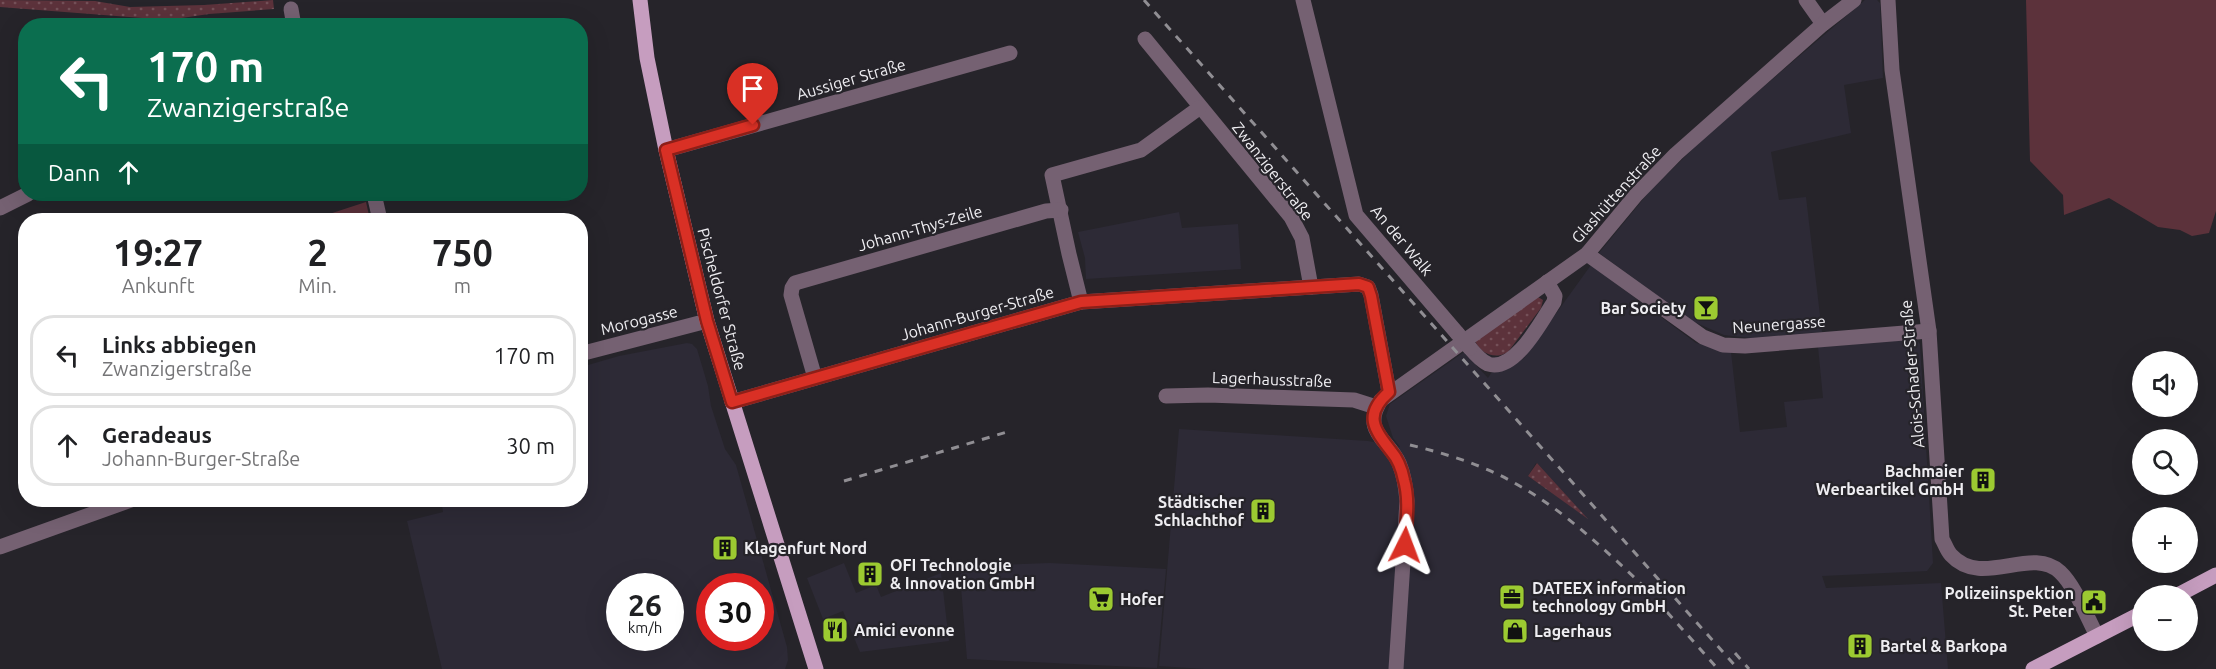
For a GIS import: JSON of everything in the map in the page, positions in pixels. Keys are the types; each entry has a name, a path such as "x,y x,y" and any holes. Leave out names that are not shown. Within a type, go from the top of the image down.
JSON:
{"main road":[{"name":"Pischeldorfer Straße","path":"640,0 645,46 666,150 707,321 816,669"},
{"path":"2197,585 2216,575"},
{"path":"2034,669 2132,618"}],"street":[{"name":"An der Walk","path":"1303,0 1356,215 1457,333 1488,364 1497,365 1510,360 1521,350 1554,302 1555,296 1547,282"},
{"path":"1806,0 1823,24"},
{"name":"Glashüttenstraße","path":"1389,392 1587,254 1636,195 1676,154 1823,24 1854,0"},
{"name":"Alois-Schader-Straße","path":"1888,0 1892,70 1929,331 1942,539 1951,555 1965,566 1991,570 2031,563 2048,565 2060,572 2097,636"},
{"path":"291,9 293,18"},
{"name":"Zwanzigerstraße","path":"1145,39 1199,108 1291,217 1302,238 1311,287"},
{"name":"Aussiger Straße","path":"666,150 1010,53"},
{"path":"1081,302 1052,175 1141,150 1199,108"},
{"path":"0,208 18,199"},
{"name":"Johann-Thys-Zeile","path":"815,378 791,295 795,283 1046,211 1061,210"},
{"name":"Neunergasse","path":"1587,254 1703,337 1723,345 1745,346 1929,331"},
{"path":"1311,287 1359,284 1368,287 1389,392 1376,407 1375,428 1398,462 1405,481 1407,501 1396,669"},
{"name":"Johann-Burger-Straße","path":"732,402 1081,302 1311,287"},
{"name":"Morogasse","path":"588,352 707,321"},
{"name":"Lagerhausstraße","path":"1166,396 1208,395 1354,400 1376,407"},
{"path":"0,547 111,507"}],"shaded area":[{"path":"1865,0 1877,0 1880,3 1883,78 1844,85 1851,133 1771,152 1779,200 1806,197 1822,332 1751,338 1724,335 1692,321 1599,253 1649,192 1707,135"},
{"path":"1179,212 1182,228 1238,224 1241,269 1086,279 1085,258 1078,232"},
{"path":"1591,265 1696,343 1731,352 1740,432 1787,427 1784,402 1823,398 1818,347 1916,339 1920,344 1933,563 1927,571 1822,576 1826,588 1941,583 1948,669 1204,669 1159,666 1179,429 1368,441 1400,447 1393,438 1386,416 1390,404 1464,352 1488,378 1493,370 1510,367 1524,358","holes":["1537,463 1585,516 1528,476"]},
{"path":"692,344 697,349 708,386 711,406 725,449 736,465 766,573 696,573 696,651 774,651 774,601 787,647 788,660 785,669 442,669 407,521 443,512 442,507 588,507 588,365 619,356"},
{"path":"844,563 856,593 876,585 881,597 941,573 949,641 860,652 843,611 823,619 807,578"},
{"path":"1050,563 1166,569 1157,668 967,659 960,575 968,566"}],"green space":[{"path":"0,0 95,1 130,7 273,0 274,9 182,18 142,18 0,7"},
{"path":"2026,0 2216,0 2216,211 2209,233 2192,236 2180,230 2158,227 2109,198 2064,215 2063,195 2030,161"},
{"path":"366,202 368,213 332,213"},
{"path":"1538,297 1543,300 1541,308 1508,352 1493,355 1478,346 1475,341"},
{"path":"1537,463 1588,519 1528,476"}],"railway":[{"path":"1144,0 1738,669"},
{"path":"844,481 1007,432"},
{"path":"1410,445 1479,466 1536,496 1588,535 1651,593"},
{"path":"1667,612 1718,669"},
{"path":"1735,653 1749,669"}],"place":[{"name":"Bar Society","path":"1706,308"},
{"name":"Bachmaier Werbeartikel GmbH","path":"1983,480"},
{"name":"Städtischer Schlachthof","path":"1263,511"},
{"name":"Klagenfurt Nord","path":"725,548"},
{"name":"OFI Technologie & Innovation GmbH","path":"870,574"},
{"name":"DATEEX information technology GmbH","path":"1512,597"},
{"name":"Hofer","path":"1101,599"},
{"name":"Polizeiinspektion St. Peter","path":"2094,602"},
{"name":"Amici evonne","path":"835,630"},
{"name":"Lagerhaus","path":"1515,631"},
{"name":"Bartel & Barkopa","path":"1860,646"}],"route":[{"path":"753,125 666,150 707,321 732,402 1081,302 1364,285 1368,287 1371,296 1389,392 1376,407 1374,422 1377,434 1392,451 1405,481 1407,501 1405,545"}]}
